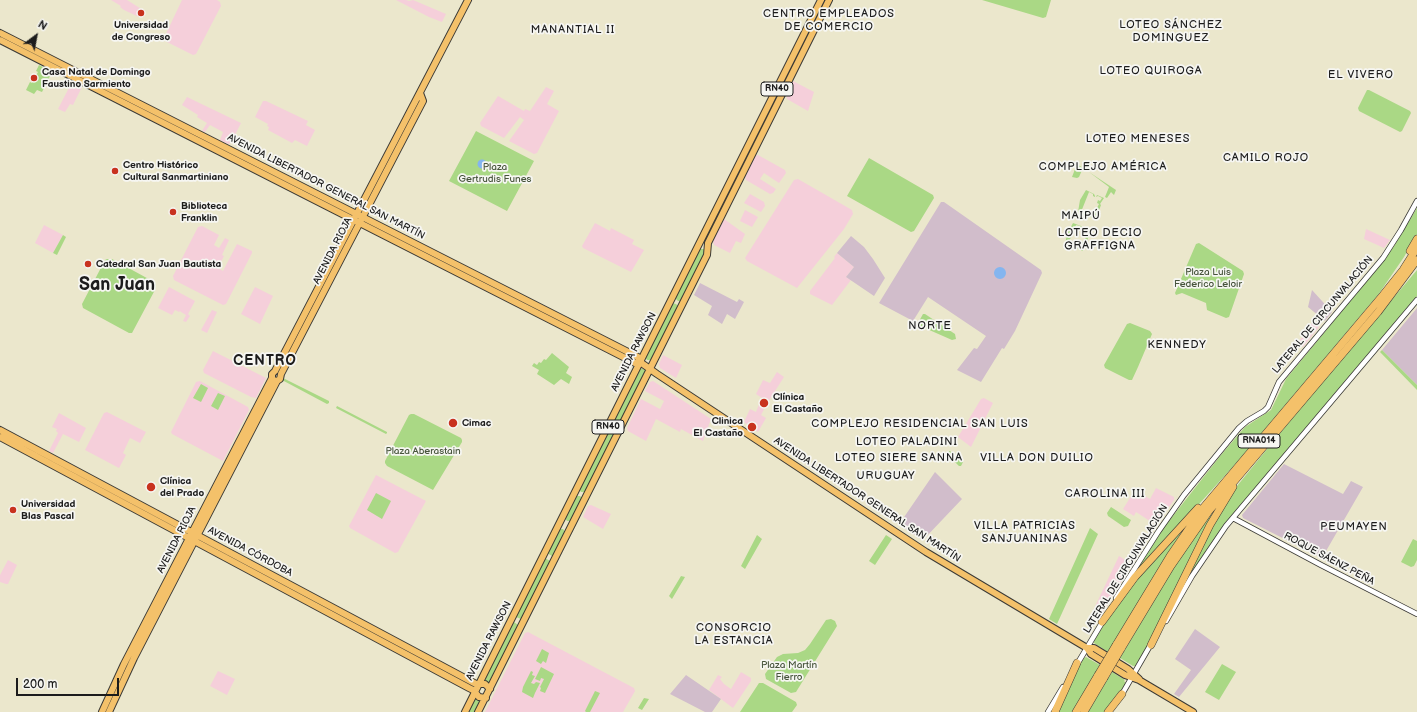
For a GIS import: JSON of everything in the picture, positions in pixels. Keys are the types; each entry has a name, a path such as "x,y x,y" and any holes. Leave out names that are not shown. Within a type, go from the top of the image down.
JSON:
{"highway":[{"path":"1383,295 1417,239"},
{"name":"RNA014","path":"1076,712 1101,676 1180,541 1203,508 1383,295 1403,270 1417,248"},
{"name":"RNA014","path":"1118,647 1184,545 1216,502 1391,295 1417,260"},
{"path":"1391,295 1417,265"},
{"path":"1151,645 1214,518 1223,502 1260,449"},
{"path":"1102,622 1143,568 1227,478"},
{"path":"1055,712 1078,663"},
{"name":"RNA014","path":"1084,712 1101,676"},
{"path":"1108,712 1122,694"}],"main road":[{"name":"AVENIDA RIOJA","path":"102,712 130,652 193,536 274,379 280,378 278,373 468,0"},
{"name":"AVENIDA RAWSON","path":"465,712 821,0"},
{"name":"RN40","path":"478,712 707,255 708,242 830,0"},
{"name":"AVENIDA LIBERTADOR GENERAL SAN MARTÍN","path":"0,33 358,218"},
{"name":"AVENIDA LIBERTADOR GENERAL SAN MARTÍN","path":"0,40 638,357 640,362 650,369 926,552 1087,648 1091,654 1133,676 1193,712"},
{"name":"AVENIDA CÓRDOBA","path":"0,430 473,690 479,697 486,698"},
{"name":"AVENIDA CÓRDOBA","path":"0,437 476,684 480,683 486,685 490,689"},
{"name":"AVENIDA RIOJA","path":"109,712 193,536"},
{"path":"126,674 132,655 130,652"},
{"path":"106,712 110,703 110,695"}],"street":[{"name":"LATERAL DE CIRCUNVALACIÓN","path":"1048,712 1148,546 1184,495 1239,428 1246,421 1264,411 1268,407 1279,382 1383,258 1417,201"},
{"path":"1112,712 1192,576 1233,518 1417,300"},
{"name":"ROQUE SÁENZ PEÑA","path":"1233,518 1417,614"}],"shaded area":[{"path":"111,0 127,0 143,10 139,17 124,10 120,7 121,6"},
{"path":"182,0 217,0 220,2 221,6 196,54 193,55 163,40"},
{"path":"396,0 413,0 446,14 442,22"},
{"path":"793,81 814,92 808,111 787,99 786,94"},
{"path":"72,82 82,87 73,105 70,104 65,112 58,109"},
{"path":"546,87 554,91 547,104 559,111 537,153 534,154 509,141 524,120 520,117 504,138 481,126 480,123 498,96 524,111 525,109 530,111"},
{"path":"187,97 241,123 231,143 228,144 220,140 223,132 210,125 205,132 202,131 207,123 197,117 198,115 182,105"},
{"path":"263,101 266,101 308,121 306,125 315,130 307,146 295,140 292,143 268,130 268,124 255,117"},
{"path":"758,155 785,170 786,173 779,183 764,173 760,179 776,189 773,193 770,194 746,180 745,177 755,156"},
{"path":"798,179 852,210 853,214 844,229 797,288 747,261 745,258 794,180"},
{"path":"750,194 764,202 765,206 761,212 744,203"},
{"path":"941,202 944,202 1041,270 1042,273 1015,331 1004,349 1002,348 981,382 957,370 974,348 977,349 986,336 928,297 913,321 879,303"},
{"path":"745,210 758,217 752,227 740,221"},
{"path":"724,219 745,234 741,243 736,241 730,253 714,245 713,241"},
{"path":"595,223 610,231 611,228 634,240 632,244 644,250 631,272 583,248 582,246"},
{"path":"44,225 63,235 53,253 35,243"},
{"path":"202,226 219,235 214,245 219,248 225,238 229,240 218,268 223,271 237,244 252,251 226,304 223,305 174,280 173,276 198,227"},
{"path":"1366,229 1390,240 1384,248 1364,239"},
{"path":"851,236 864,247 885,278 874,296 846,277 854,267 837,253"},
{"path":"837,253 854,267 846,277 851,280 832,305 810,294 810,291 835,258 834,257"},
{"path":"700,283 737,302 739,299 744,302 735,319 727,314 722,324 708,315 712,306 694,295"},
{"path":"169,287 195,301 188,314 190,316 186,322 183,321 186,315 180,311 175,310 172,315 158,308"},
{"path":"255,287 273,296 260,324 241,314"},
{"path":"1312,290 1332,312 1325,321 1308,307"},
{"path":"1417,308 1417,385 1382,350"},
{"path":"212,310 217,312 207,333 201,330"},
{"path":"1313,322 1319,327 1303,347 1298,342 1307,332 1305,330"},
{"path":"213,351 266,378 256,398 251,397 204,373 203,370"},
{"path":"663,355 682,365 676,378 660,368 659,364"},
{"name":"Clínica El Castaño","path":"777,372 784,377 761,415 766,418 758,432 744,422 750,409 756,412 762,398 756,394 763,380 770,383"},
{"path":"200,381 248,407 249,410 223,461 172,434 171,432 196,382"},
{"path":"653,381 711,419 703,441 681,429 680,432 656,419 646,441 628,431 627,428 641,399 660,409 664,401 645,391 650,382"},
{"path":"984,398 993,403 971,447 958,437 981,399"},
{"path":"107,412 146,432 140,443 130,438 123,453 126,455 119,468 85,450 104,413"},
{"path":"59,413 86,428 79,442 63,434 53,453 49,451 58,433 56,431 57,429 52,427"},
{"path":"1284,464 1343,494 1351,481 1363,487 1322,558 1243,518 1242,515"},
{"path":"935,472 962,499 924,539 921,539 901,526 900,523"},
{"path":"376,475 426,501 398,552 395,553 350,528 349,526"},
{"path":"1156,488 1174,497 1174,500 1156,525 1136,512 1134,516 1123,509 1135,490 1150,499"},
{"path":"591,505 611,514 603,529 583,517 588,506"},
{"path":"1119,556 1132,564 1099,619 1091,615"},
{"path":"8,560 17,565 8,584 6,584 0,582 0,575"},
{"path":"1195,629 1220,647 1179,697 1174,694 1191,670 1175,659"},
{"path":"528,632 634,688 635,691 623,712 485,712 525,633"},
{"path":"218,671 235,679 227,695 210,686"},
{"path":"741,672 751,678 751,681 733,708 709,690 718,675 722,677 720,679 724,684 731,689"},
{"path":"686,675 721,699 712,712 705,712 670,694"}],"green space":[{"path":"982,0 1051,0 1046,17 1043,18"},
{"path":"819,9 822,10 778,96 777,94"},
{"path":"39,65 52,72 42,92 37,90 34,94 26,90 38,72 36,71"},
{"path":"1367,90 1410,111 1411,113 1402,131 1400,132 1359,111 1358,108"},
{"name":"Plaza Gertrudis Funes","path":"476,131 534,161 507,211 449,181"},
{"path":"869,158 933,195 934,198 914,231 911,232 847,196"},
{"path":"1077,164 1083,168 1079,177 1077,178 1072,177"},
{"path":"1089,172 1116,190 1114,195 1111,192 1107,198 1105,197 1109,187"},
{"path":"732,184 734,185 705,240 704,239"},
{"path":"1086,190 1094,194 1095,197 1089,192 1081,212 1085,214 1086,212 1089,213 1085,215 1078,212 1080,200"},
{"path":"1097,195 1104,198 1100,204 1098,213 1096,213 1096,219 1088,216 1089,213 1093,217 1099,204 1097,203 1098,200 1100,201 1102,198 1098,196 1096,197"},
{"path":"1417,208 1417,234 1404,257 1378,295 1238,461 1125,586 1165,526 1221,455 1245,427 1271,410 1286,379 1380,265 1394,246"},
{"path":"1073,223 1081,226 1083,228 1082,229 1080,226 1076,225 1068,244 1072,246 1073,244 1076,245 1072,247 1065,244 1067,234"},
{"path":"1084,227 1091,230 1088,234 1089,236 1086,243 1084,243 1085,235 1089,230 1085,228 1083,229"},
{"path":"63,235 66,237 57,255 53,253"},
{"path":"1082,242 1084,243 1083,251 1076,248 1077,245 1077,248 1080,249 1082,247"},
{"name":"Plaza Luis Federico Leloir","path":"1199,243 1243,271 1244,274 1229,317 1226,318 1207,310 1206,303 1182,293 1176,295 1175,293 1196,244"},
{"path":"699,249 704,249 705,252 681,301 678,301 675,298"},
{"path":"112,259 156,283 156,288 132,333 129,333 83,308 82,304 105,260"},
{"path":"1417,270 1417,296 1226,522 1186,582 1215,520 1237,486"},
{"path":"672,303 678,306 651,360 647,360 645,357"},
{"path":"923,314 955,334 956,339 952,340 918,325"},
{"path":"1130,323 1150,331 1152,334 1132,380 1129,380 1105,368 1104,365 1127,324"},
{"path":"1382,350 1417,385 1417,390 1380,352"},
{"path":"552,353 569,367 566,373 572,377 569,384 561,379 554,385 537,374 539,370 532,366 534,363 537,365 544,359 546,360"},
{"path":"640,368 646,371 617,429 614,428 611,425"},
{"path":"283,378 329,401 329,403 327,404 282,380"},
{"path":"201,384 208,388 201,402 193,398"},
{"path":"218,393 225,396 218,410 211,406"},
{"path":"337,406 387,433 386,434 336,408"},
{"name":"Plaza Aberastain","path":"414,414 461,438 462,440 433,490 387,466 385,463 409,415"},
{"path":"610,432 614,435 585,492 581,492 579,489 607,433"},
{"path":"949,451 963,462 961,466 959,466 948,455"},
{"path":"376,493 391,501 382,519 367,510"},
{"path":"1226,495 1160,625 1135,666 1133,666 1120,658 1182,554"},
{"path":"576,496 580,496 582,498 570,521 567,521 565,518"},
{"path":"1111,507 1131,520 1128,526 1124,527 1108,516 1107,513"},
{"path":"1185,527 1108,652 1094,643 1118,602 1132,583"},
{"path":"1090,528 1098,534 1057,624 1049,619"},
{"path":"559,529 563,529 565,532 552,556 547,553"},
{"path":"757,535 762,539 745,569 741,566"},
{"path":"886,535 892,539 875,565 869,561"},
{"path":"1413,539 1417,541 1417,560 1414,566 1411,567 1401,562"},
{"path":"545,558 550,561 521,619 516,617"},
{"path":"681,576 685,577 672,599 669,596"},
{"name":"Plaza Martín Fierro","path":"831,619 835,621 837,626 796,692 791,693 766,679 765,674 777,657 783,654 798,653 805,650 826,620"},
{"path":"514,622 518,625 488,684 483,681"},
{"path":"542,649 549,653 546,663 543,661 541,664 536,661"},
{"path":"1086,657 1100,665 1072,712 1057,712 1072,678"},
{"path":"1222,664 1236,672 1219,700 1205,692"},
{"path":"541,667 554,674 545,693 540,691 540,687 544,679 541,678 540,681 535,679"},
{"path":"531,671 533,672 532,675 535,676 531,683 540,683 535,693 523,687"},
{"path":"1112,672 1125,680 1124,681 1126,683 1107,712 1088,712"},
{"path":"759,683 763,683 796,702 797,705 792,712 740,712"},
{"path":"523,687 535,693 533,698 522,692"},
{"path":"595,691 600,693 590,712 586,712 585,711"},
{"path":"476,697 481,701 475,712 468,712 475,698"},
{"path":"644,698 649,699 642,710 638,708"}],"water":[{"path":"480,160 484,160 486,164 484,168 480,168 478,166 478,162"},
{"path":"998,267 1002,267 1006,273 1002,279 998,279 994,275 994,271"}],"place":[{"name":"Universidad de Congreso","path":"141,13"},
{"name":"Casa Natal de Domingo Faustino Sarmiento","path":"34,78"},
{"name":"Centro Histórico Cultural Sanmartiniano","path":"115,171"},
{"name":"Biblioteca Franklin","path":"173,212"},
{"name":"Catedral San Juan Bautista","path":"88,264"},
{"name":"Clínica El Castaño","path":"764,403"},
{"name":"Cimac","path":"453,423"},
{"name":"Clinica El Castaño","path":"752,427"},
{"name":"Clínica del Prado","path":"151,487"},
{"name":"Universidad Blas Pascal","path":"13,510"}],"district":[{"name":"CENTRO EMPLEADOS DE COMERCIO","path":"829,20"},
{"name":"MANANTIAL II","path":"573,30"},
{"name":"LOTEO SÁNCHEZ DOMINGUEZ","path":"1171,31"},
{"name":"LOTEO QUIROGA","path":"1151,71"},
{"name":"EL VIVERO","path":"1361,75"},
{"name":"LOTEO MENESES","path":"1138,139"},
{"name":"CAMILO ROJO","path":"1266,158"},
{"name":"COMPLEJO AMÉRICA","path":"1103,167"},
{"name":"MAIPÚ","path":"1081,216"},
{"name":"LOTEO DECIO GRAFFIGNA","path":"1100,239"},
{"name":"San Juan","path":"117,285"},
{"name":"NORTE","path":"930,326"},
{"name":"KENNEDY","path":"1177,345"},
{"name":"CENTRO","path":"265,361"},
{"name":"COMPLEJO RESIDENCIAL SAN LUIS","path":"920,424"},
{"name":"LOTEO PALADINI","path":"907,442"},
{"name":"LOTEO SIERE SANNA","path":"899,458"},
{"name":"VILLA DON DUILIO","path":"1037,458"},
{"name":"URUGUAY","path":"886,476"},
{"name":"CAROLINA III","path":"1105,494"},
{"name":"PEUMAYEN","path":"1354,527"},
{"name":"VILLA PATRICIAS SANJUANINAS","path":"1025,532"},
{"name":"CONSORCIO LA ESTANCIA","path":"734,634"}]}
